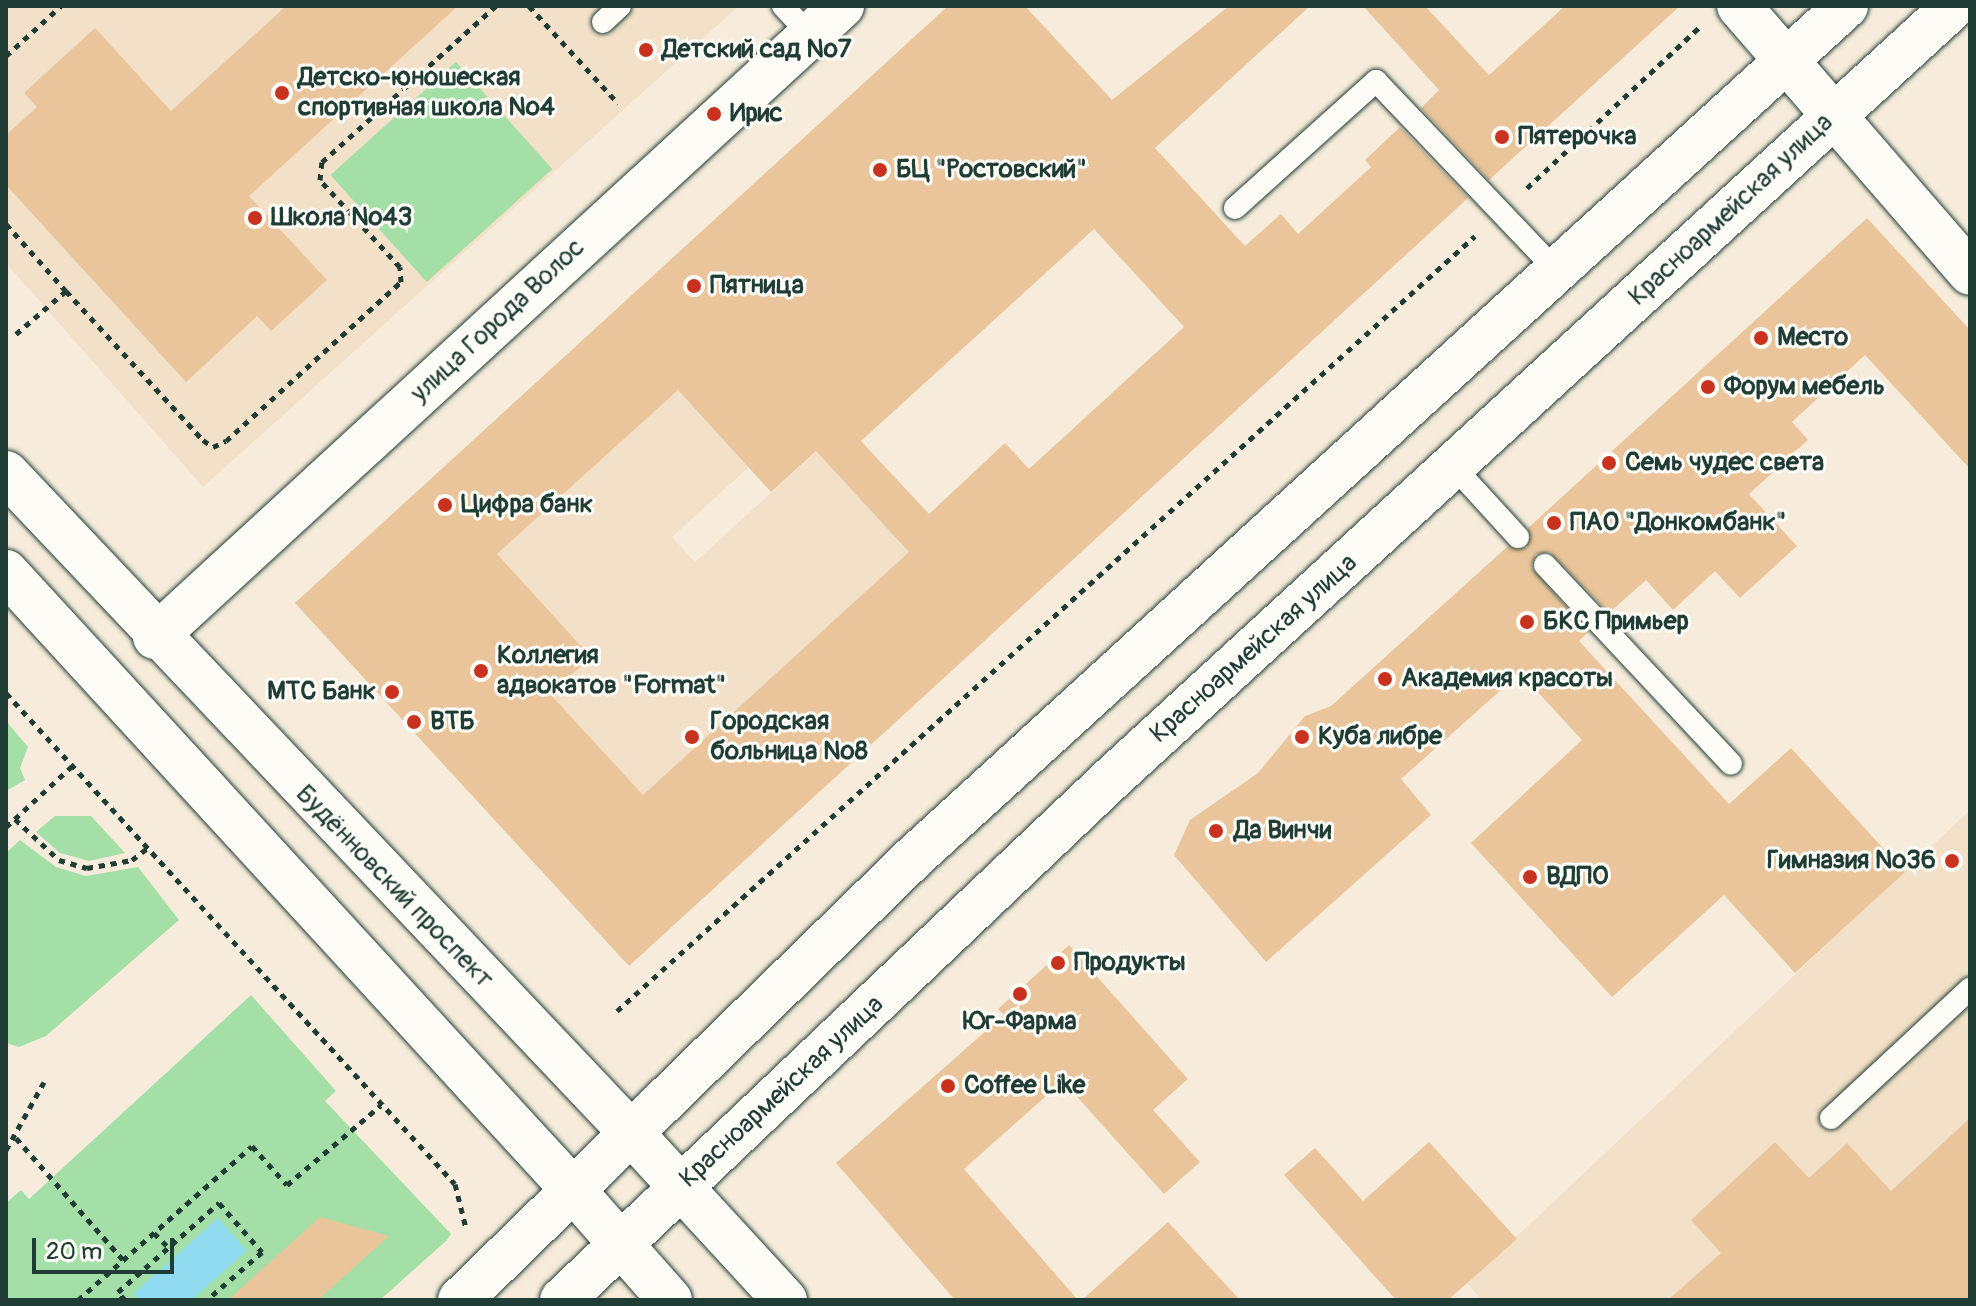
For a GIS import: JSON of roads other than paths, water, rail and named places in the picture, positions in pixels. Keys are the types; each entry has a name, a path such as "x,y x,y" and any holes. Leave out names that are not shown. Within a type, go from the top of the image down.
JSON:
{"main road":[{"name":"улица Города Волос","path":"155,637 796,20 842,6"},
{"path":"460,1300 634,1136 912,859 1846,6"},
{"name":"Красноармейская улица","path":"562,1300 1454,467 1954,6"},
{"path":"1725,11 1787,59 1970,273"},
{"name":"Будённовский проспект","path":"6,473 155,637 682,1186 785,1300"},
{"path":"6,572 574,1191 670,1300"}],"lane":[{"path":"603,22 620,6"},
{"path":"1235,208 1376,81 1556,270"},
{"path":"1454,467 1518,537"},
{"path":"1545,565 1731,764"},
{"path":"1831,1118 1970,989"}],"water":[{"path":"218,1218 247,1251 191,1300 139,1300 134,1293"}],"place":[{"name":"Детский сад №7","path":"646,50"},
{"name":"Детско-юношеская спортивная школа №4","path":"282,93"},
{"name":"Ирис","path":"714,114"},
{"name":"Пятерочка","path":"1502,137"},
{"name":"БЦ \"Ростовский\"","path":"880,170"},
{"name":"Школа №43","path":"255,218"},
{"name":"Пятница","path":"694,286"},
{"name":"Место","path":"1761,338"},
{"name":"Форум мебель","path":"1708,387"},
{"name":"Семь чудес света","path":"1609,463"},
{"name":"Цифра банк","path":"445,505"},
{"name":"ПАО \"Донкомбанк\"","path":"1554,523"},
{"name":"БКС Примьер","path":"1527,622"},
{"name":"Коллегия адвокатов \"Format\"","path":"481,671"},
{"name":"Академия красоты","path":"1385,679"},
{"name":"МТС Банк","path":"392,692"},
{"name":"ВТБ","path":"414,722"},
{"name":"Городская больница №8","path":"692,737"},
{"name":"Куба либре","path":"1302,737"},
{"name":"Да Винчи","path":"1216,831"},
{"name":"Гимназия №36","path":"1952,861"},
{"name":"ВДПО","path":"1530,877"},
{"name":"Продукты","path":"1058,963"},
{"name":"Юг-Фарма","path":"1020,994"},
{"name":"Coffee Like","path":"948,1086"}]}
